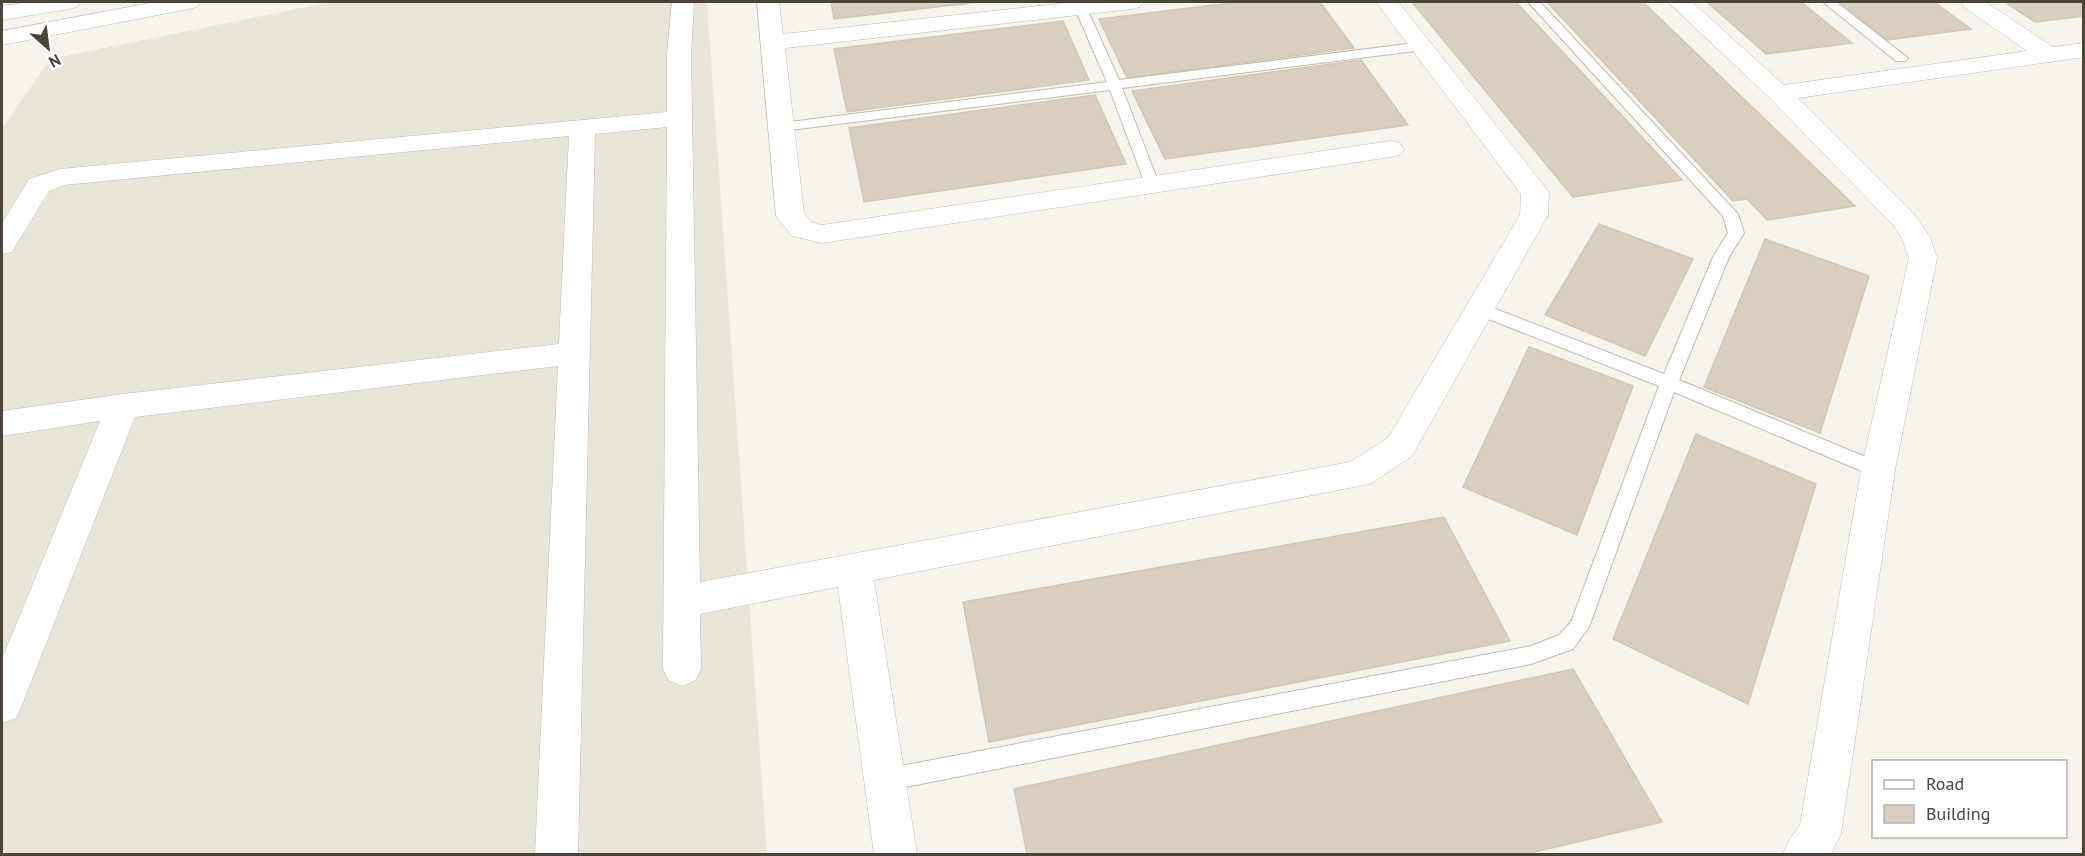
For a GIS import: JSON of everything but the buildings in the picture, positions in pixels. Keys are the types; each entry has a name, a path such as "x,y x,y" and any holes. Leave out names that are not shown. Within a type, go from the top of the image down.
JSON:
{"street":[{"path":"2,13 69,2"},
{"path":"2,38 189,2"},
{"path":"671,2 678,54"},
{"path":"682,668 678,54 683,2"},
{"path":"768,2 790,216 802,229 822,234 1391,149"},
{"path":"772,42 1079,5 1132,2"},
{"path":"682,601 1358,474 1400,447 1534,215 1534,193 1388,2"},
{"path":"1679,2 1779,93 1903,219 1916,237 1923,258 1878,470 1820,834 1805,855"},
{"path":"1972,2 2048,55"},
{"path":"1779,93 2084,50"},
{"path":"2,245 39,185 60,177 679,118"},
{"path":"556,855 582,128"},
{"path":"2,423 123,406 575,353"},
{"path":"2,705 123,406"},
{"path":"854,568 896,855"}],"lane":[{"path":"885,780 1531,656 1566,642 1579,627 1669,383 1721,257 1736,233 1730,214 1534,2"},
{"path":"1829,2 1900,58"},
{"path":"1079,5 1115,86 1152,184"},
{"path":"782,127 1423,46"},
{"path":"1479,309 1669,383 1878,470"}],"shaded area":[{"path":"330,2 707,2 767,854 2,854 2,129 50,59"}]}
